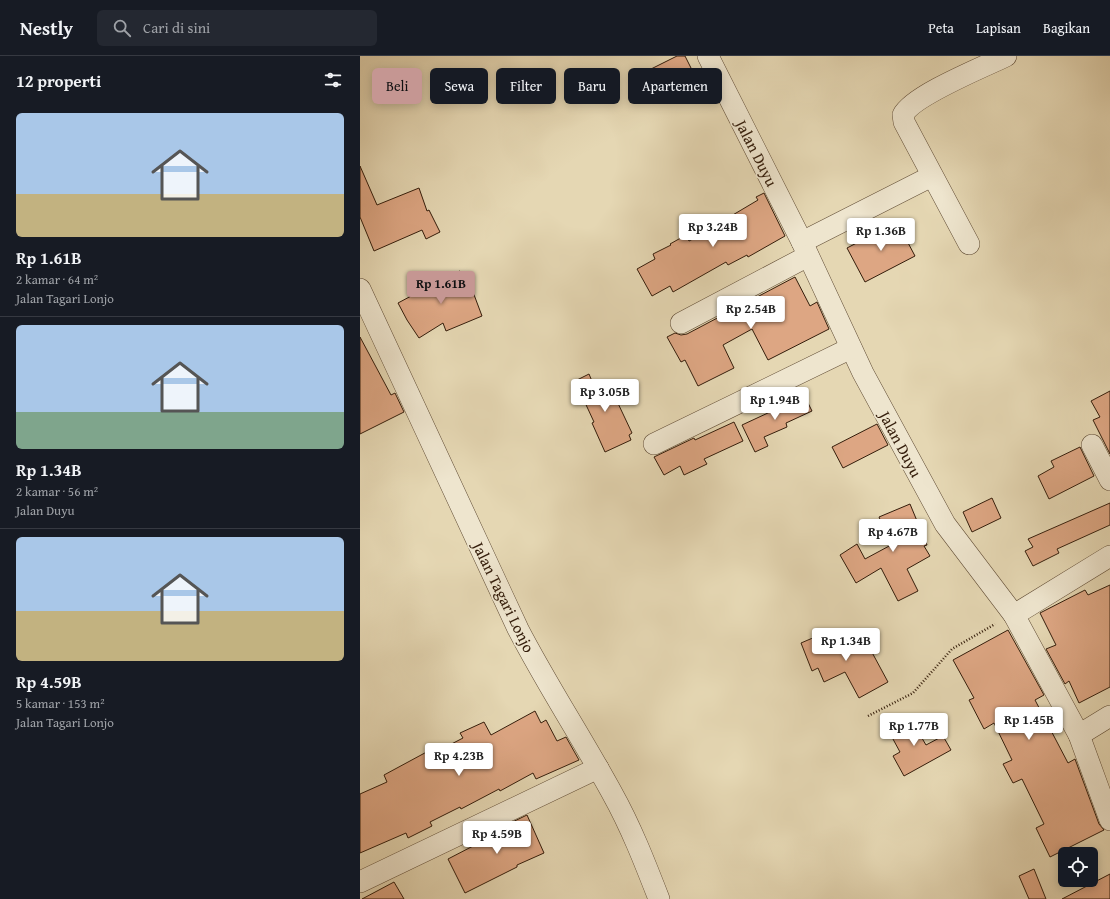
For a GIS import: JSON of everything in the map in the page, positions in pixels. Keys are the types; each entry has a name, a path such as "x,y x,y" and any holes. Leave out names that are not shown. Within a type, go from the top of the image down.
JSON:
{"street":[{"name":"Jalan Duyu","path":"708,56 805,249 863,373 944,524 1013,614 1079,735 1110,820"},
{"path":"969,244 904,122 903,115 905,111 924,95 1006,56"},
{"path":"681,324 805,249 932,176"},
{"name":"Jalan Tagari Lonjo","path":"360,289 518,629 546,681 598,768 628,824 659,899"},
{"path":"654,444 851,348"},
{"path":"1092,445 1110,480"},
{"path":"1013,614 1110,556"},
{"path":"1079,735 1110,716"},
{"path":"360,882 598,768"}],"path":[{"path":"868,716 913,693 952,649 1013,614"}],"building":[{"path":"677,56 685,56 691,68 653,68"},
{"path":"360,166 377,205 419,188 427,211 429,210 440,232 426,239 422,230 374,251 360,217"},
{"path":"764,193 785,236 748,257 747,255 728,265 726,262 673,292 670,286 652,296 637,269 655,259 653,254 686,235 689,241 727,221 726,219 758,200 756,197"},
{"path":"897,222 915,256 865,282 847,248"},
{"path":"460,271 470,293 473,292 482,316 446,331 443,323 419,338 398,303 428,287 427,284"},
{"path":"795,277 810,306 817,302 829,329 768,360 752,329 723,345 734,368 698,386 685,360 681,362 667,337 675,333 681,335 687,334"},
{"path":"360,337 391,395 395,393 404,412 360,434"},
{"path":"589,374 594,386 607,380 632,433 629,435 631,440 605,452 592,423 594,422 575,381"},
{"path":"1110,391 1110,454 1093,420 1100,417 1091,401"},
{"path":"803,393 812,411 786,423 787,427 764,437 768,446 755,452 742,425 783,406 782,402"},
{"path":"734,422 743,441 704,459 707,464 684,475 680,466 664,475 654,457 694,438 695,440"},
{"path":"877,424 888,445 843,468 832,447"},
{"path":"1080,447 1094,476 1049,499 1038,476 1054,467 1051,461"},
{"path":"992,498 1001,518 972,532 963,512"},
{"path":"1110,503 1110,525 1057,549 1059,553 1033,566 1025,551 1033,547 1028,539"},
{"path":"910,504 927,545 924,546 930,556 907,569 918,591 898,601 881,568 856,583 840,555 857,544 865,559 891,545 879,517"},
{"path":"1110,585 1110,687 1079,703 1069,681 1065,684 1046,649 1056,645 1040,613 1085,590 1088,595"},
{"path":"1008,630 1044,695 1035,700 1068,763 1075,759 1099,824 1104,830 1070,847 1058,847 1058,853 1050,857 1036,828 1044,824 1022,779 1013,783 1003,764 1012,760 994,723 984,729 969,700 974,698 953,660"},
{"path":"861,632 888,682 859,698 845,672 824,682 818,668 812,671 801,643 822,634 828,650"},
{"path":"535,711 541,723 546,720 557,741 566,737 579,760 536,779 533,773 500,791 499,789 461,809 460,807 430,822 432,826 408,838 406,833 360,853 360,794 387,782 384,775 434,748 436,752 463,738 460,733 484,722 491,735"},
{"path":"909,716 926,745 943,736 951,750 904,776 893,756 900,752 887,728"},
{"path":"527,815 544,853 517,865 517,867 465,893 448,859 502,831 500,828"},
{"path":"1034,869 1046,899 1029,899 1019,876"},
{"path":"1110,874 1110,899 1062,899 1085,887 1098,887 1098,880"},
{"path":"394,882 404,899 362,899"}]}
